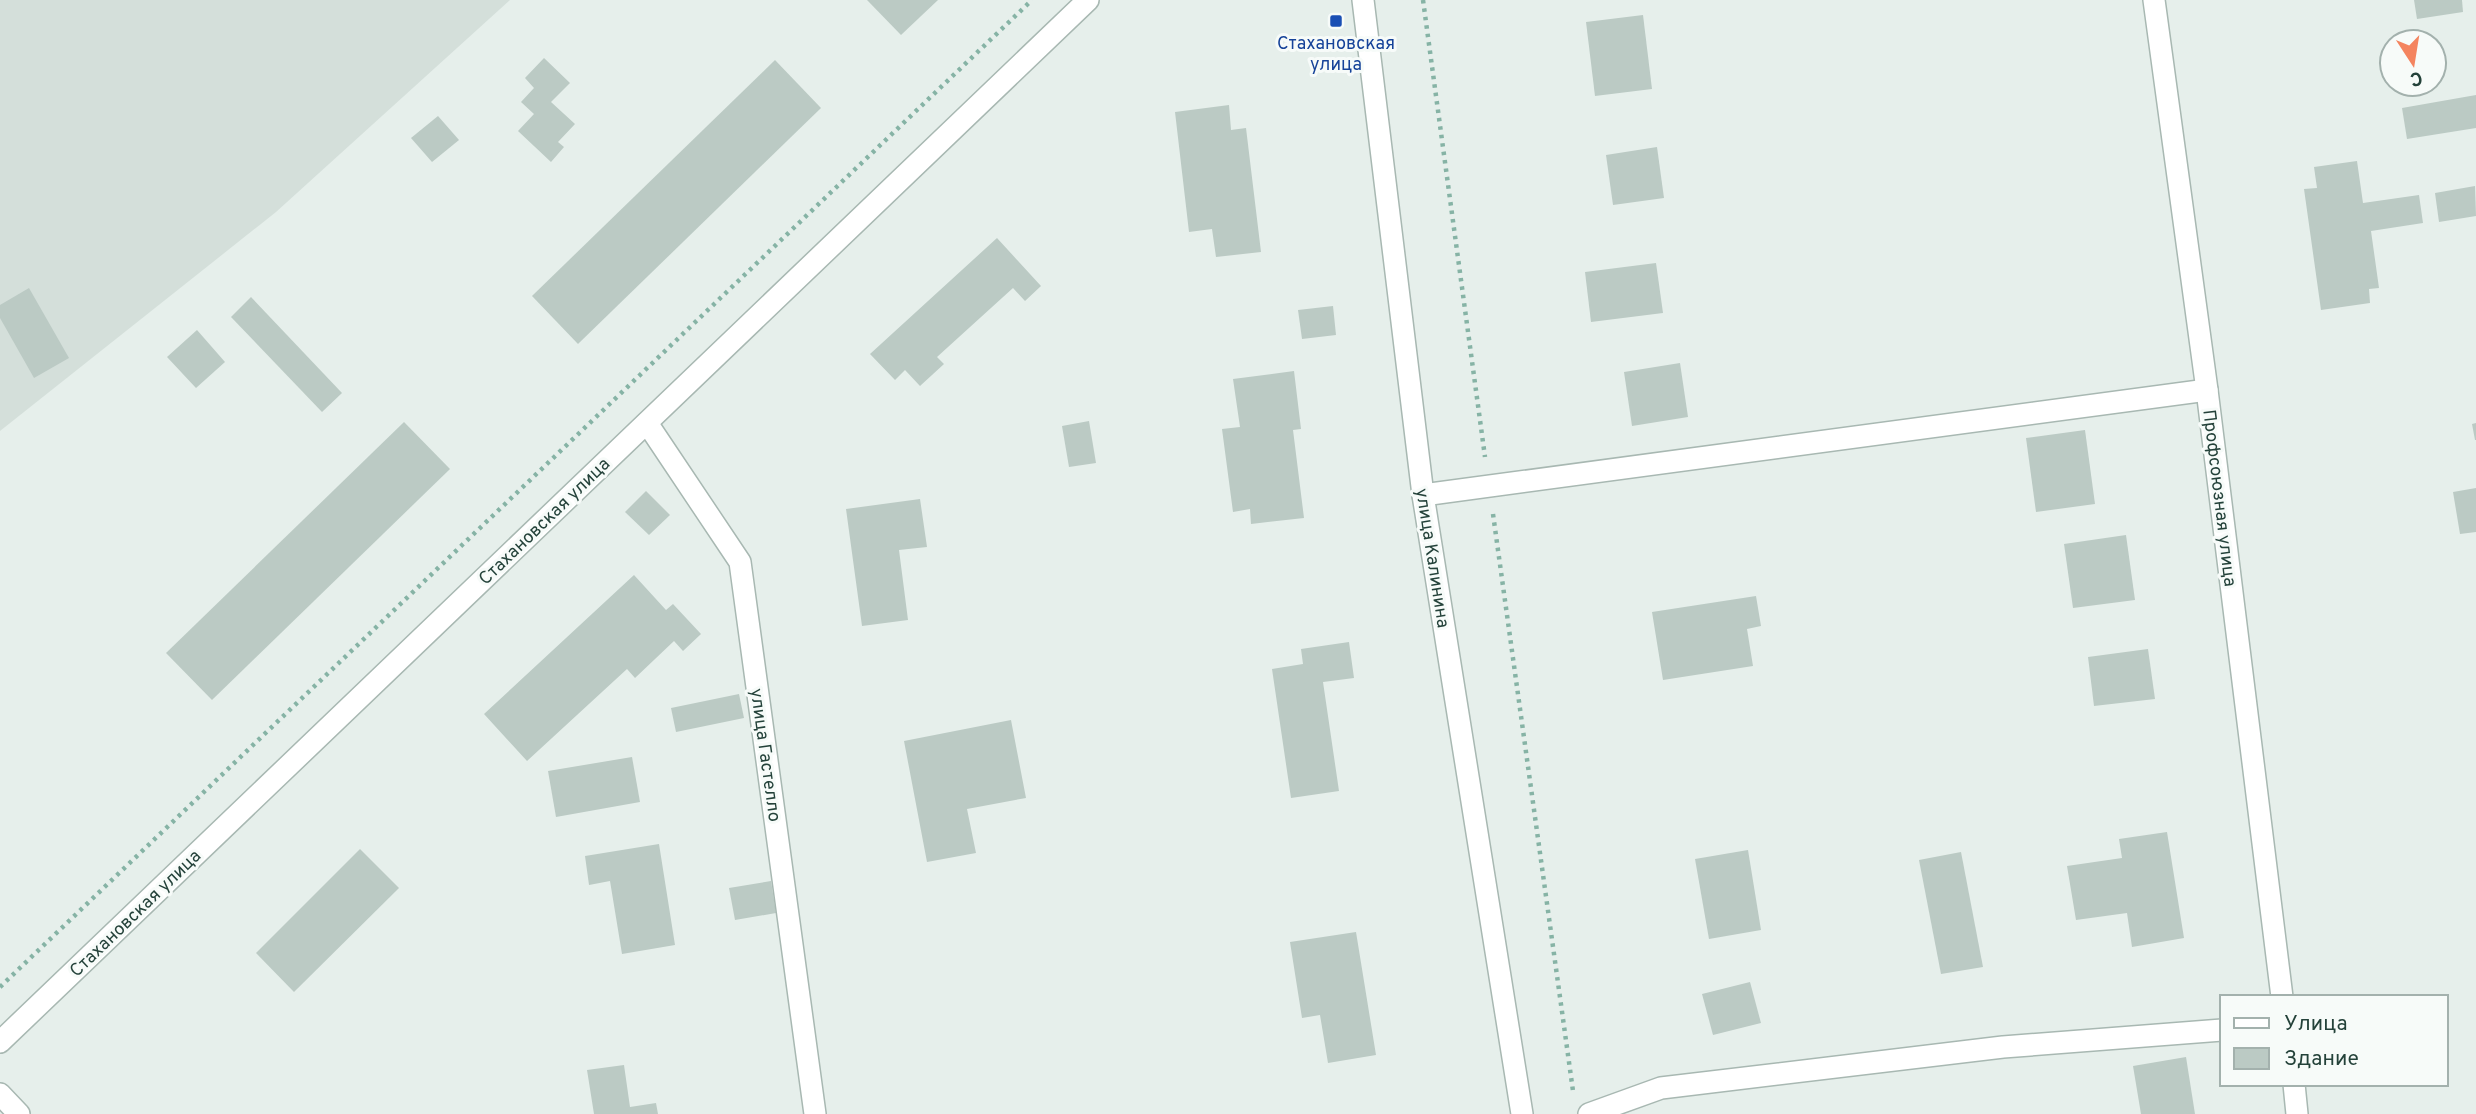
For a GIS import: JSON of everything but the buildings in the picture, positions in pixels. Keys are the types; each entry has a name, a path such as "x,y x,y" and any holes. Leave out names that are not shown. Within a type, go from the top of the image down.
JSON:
{"street":[{"name":"Стахановская улица","path":"0,1042 1088,0"},
{"name":"улица Калинина","path":"1363,0 1423,495 1522,1114"},
{"name":"Профсоюзная улица","path":"2154,0 2207,390 2282,995"},
{"path":"1423,495 2207,390"},
{"name":"улица Гастелло","path":"647,423 740,562 815,1114"},
{"path":"1581,1107 1661,1088 2003,1047 2220,1030"},
{"path":"2294,1086 2297,1114"},
{"path":"0,1094 19,1114"}],"path":[{"path":"0,987 1032,0"},
{"path":"1423,0 1490,487 1581,1107"}],"shaded area":[{"path":"0,0 510,0 276,212 0,431"}],"place":[{"name":"Стахановская улица","path":"1336,21"}]}
